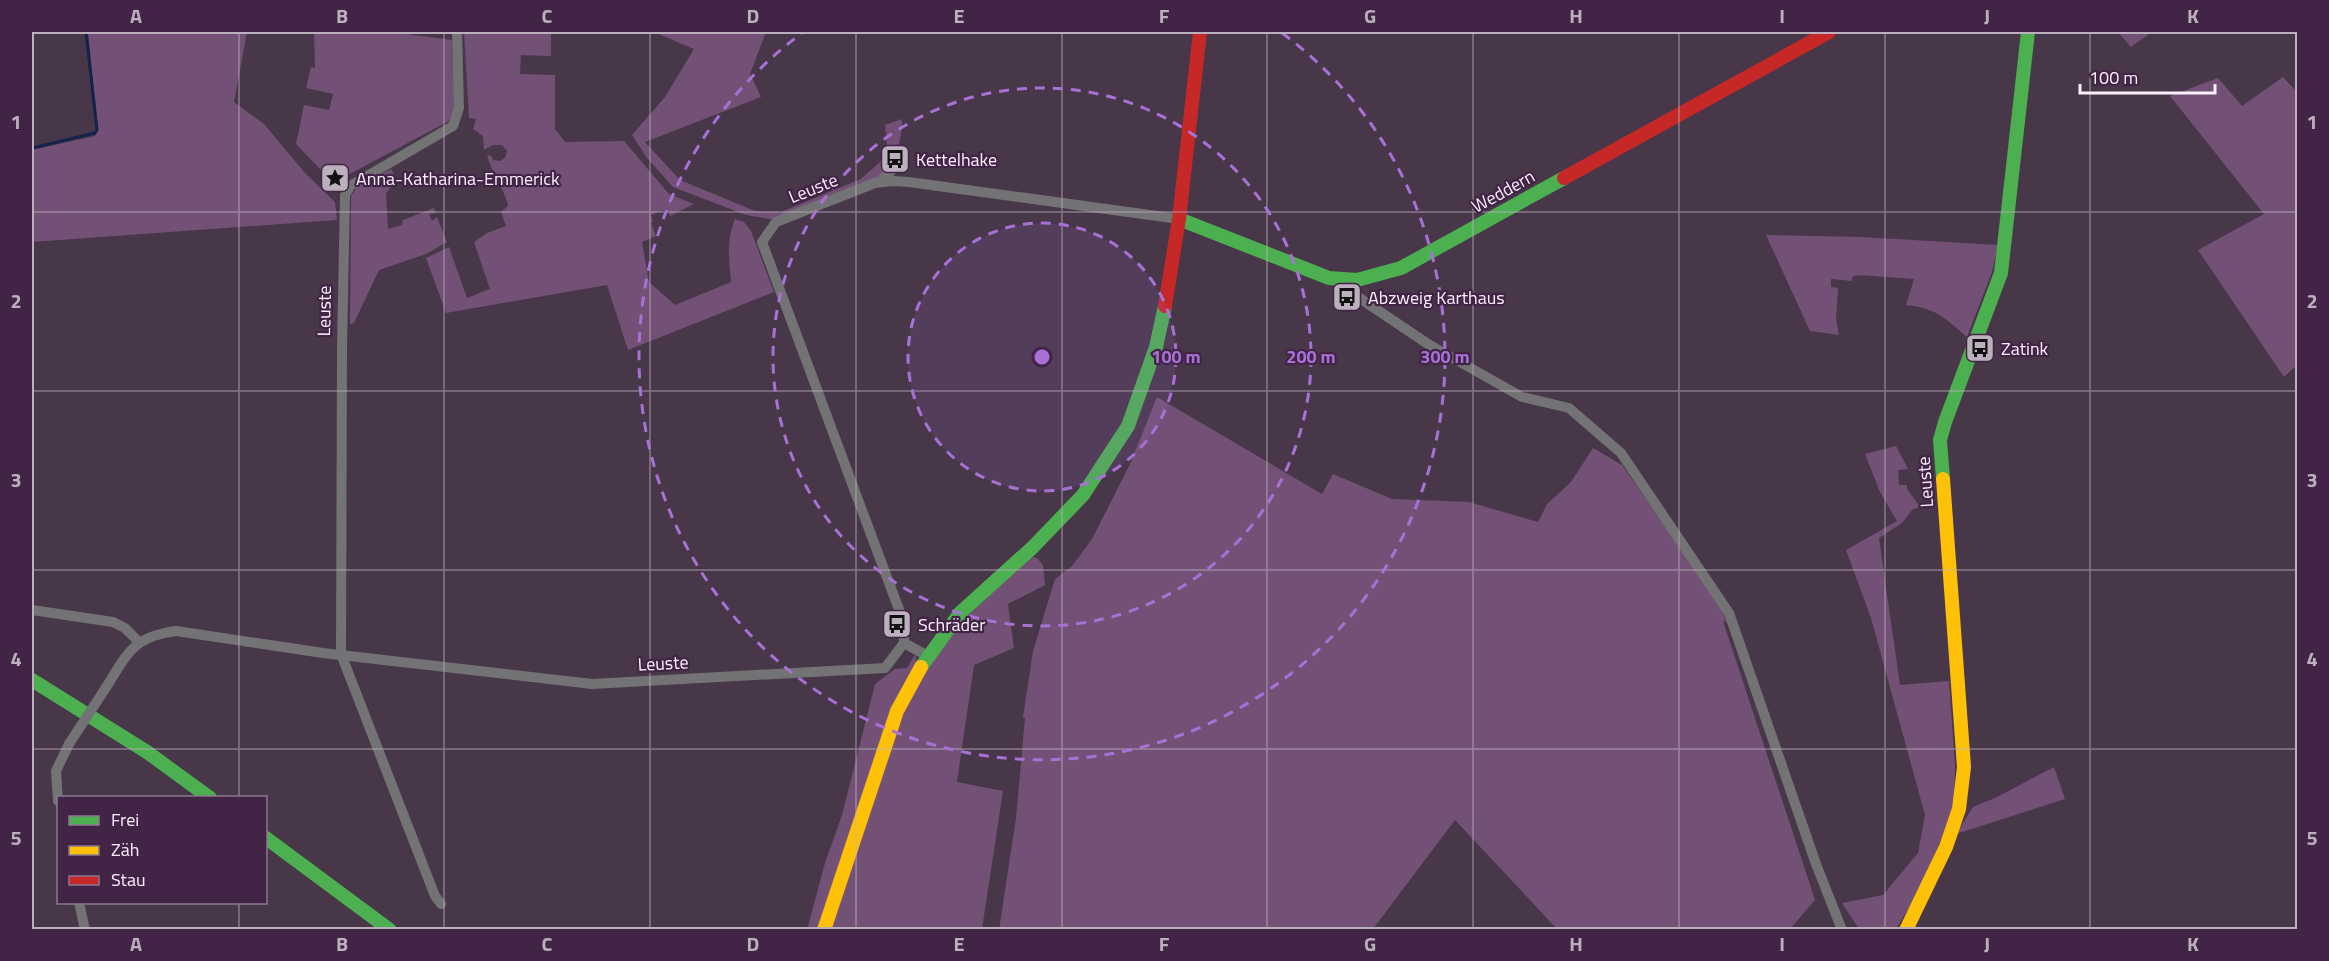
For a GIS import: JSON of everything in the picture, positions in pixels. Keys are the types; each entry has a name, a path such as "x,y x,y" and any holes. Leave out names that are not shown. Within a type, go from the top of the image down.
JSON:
{"main road":[{"path":"824,930 897,711 928,656 960,613 1033,547 1083,495 1128,426 1156,347 1179,219 1200,32"},
{"name":"Weddern","path":"1179,219 1310,271 1343,281 1371,279 1401,268 1829,32"},
{"name":"Leuste","path":"1906,930 1946,847 1959,809 1964,767 1940,440 2001,273 2028,32"},
{"path":"32,680 147,752 207,796"},
{"path":"267,839 390,930"}],"street":[{"name":"Leuste","path":"441,904 435,896 341,654 342,348 345,195 350,186 453,126 459,108 457,32"},
{"name":"Leuste","path":"881,181 900,158 900,170 909,182"},
{"name":"Leuste","path":"139,642 154,635 176,632 592,684 885,668 904,643 904,623 762,242 776,222 881,181 909,182 1179,219"},
{"path":"1343,281 1354,295 1428,344 1522,397 1569,408 1621,453 1729,613 1816,864 1842,930"},
{"path":"32,610 113,622 125,628 139,642 127,655 69,744 56,771 58,796"},
{"path":"904,643 928,656"},
{"path":"79,904 85,930"}],"shaded area":[{"path":"88,32 247,32 234,102 264,124 305,173 335,202 337,220 32,242 32,150 95,136 98,130"},
{"path":"314,32 390,32 452,40 455,111 449,121 344,177 338,188 296,144 304,105 329,110 333,94 306,88 311,67 315,68"},
{"path":"464,32 551,32 551,56 521,55 520,74 555,75 555,129 565,142 624,141 669,194 694,204 670,216 667,209 651,215 653,222 651,223 656,236 642,242 649,282 675,305 731,282 729,242 735,219 744,222 751,231 774,292 628,350 607,285 446,313 426,258 449,247 467,298 490,289 474,242 487,233 506,226 501,212 508,206 487,156 491,155 493,160 500,161 505,158 507,151 502,145 493,145 484,150 483,136 473,129 476,119 469,118"},
{"path":"654,32 766,32 750,74 761,97 645,142 680,180 755,211 781,212 861,179 880,162 887,145 885,125 902,119 901,137 892,161 875,180 776,220 746,215 673,187 647,158 632,135 665,97 694,49"},
{"path":"2118,32 2152,32 2131,47"},
{"path":"2283,77 2298,93 2298,364 2284,377 2198,250 2264,214 2170,96 2218,78 2242,106"},
{"path":"391,169 397,180 386,193 388,229 402,225 403,220 434,208 436,213 429,214 432,221 437,217 447,242 426,254 379,270 354,323 350,324 351,196 357,187"},
{"path":"1766,235 1862,237 1998,245 1992,272 1967,337 1933,311 1906,305 1914,279 1858,275 1852,277 1852,281 1831,279 1831,287 1838,288 1836,318 1839,335 1810,331"},
{"path":"1157,397 1322,494 1333,474 1392,499 1469,502 1538,522 1547,504 1571,482 1593,448 1622,465 1722,608 1726,622 1723,621 1815,900 1790,929 1557,929 1455,820 1373,929 999,930 1016,818 1025,718 1023,717 1033,651 1055,579 1072,566 1092,539 1131,462"},
{"path":"1896,446 1908,469 1898,470 1899,485 1907,485 1907,489 1918,504 1932,502 1912,510 1902,523 1879,538 1900,685 1949,681 1955,766 1954,809 1919,892 1896,929 1859,929 1842,903 1883,895 1918,853 1925,815 1871,618 1846,550 1897,521 1880,492 1865,454"},
{"path":"1031,557 1037,558 1043,565 1045,585 1008,604 1014,648 974,665 957,782 1003,791 982,929 829,930 887,752 914,688 956,627"},
{"path":"915,654 917,662 819,929 807,930 825,863 842,815 875,684 895,669 907,668"},
{"path":"2054,767 2065,799 1956,834 1973,807"}],"waterway":[{"path":"32,148 95,133 97,130 86,32"}],"traffic: fast":[{"path":"1943,479 1940,440 1945,422 2001,273 2028,32"},
{"path":"1179,219 1329,278 1357,280 1401,268 1564,178"},
{"path":"921,667 960,613 1033,547 1083,495 1128,426 1156,347 1165,306"},
{"path":"32,680 147,752 207,796"},
{"path":"267,839 390,930"}],"traffic: slow":[{"path":"1906,930 1946,847 1959,809 1964,767 1943,479"},
{"path":"824,930 897,711 921,667"}],"traffic: jam":[{"path":"1165,306 1179,219 1200,32"},
{"path":"1564,178 1829,32"}],"place":[{"name":"Kettelhake","path":"895,159"},
{"name":"Anna-Katharina-Emmerick","path":"335,178"},
{"name":"Abzweig Karthaus","path":"1347,297"},
{"name":"Zatink","path":"1980,348"},
{"name":"Schräder","path":"897,624"}]}
